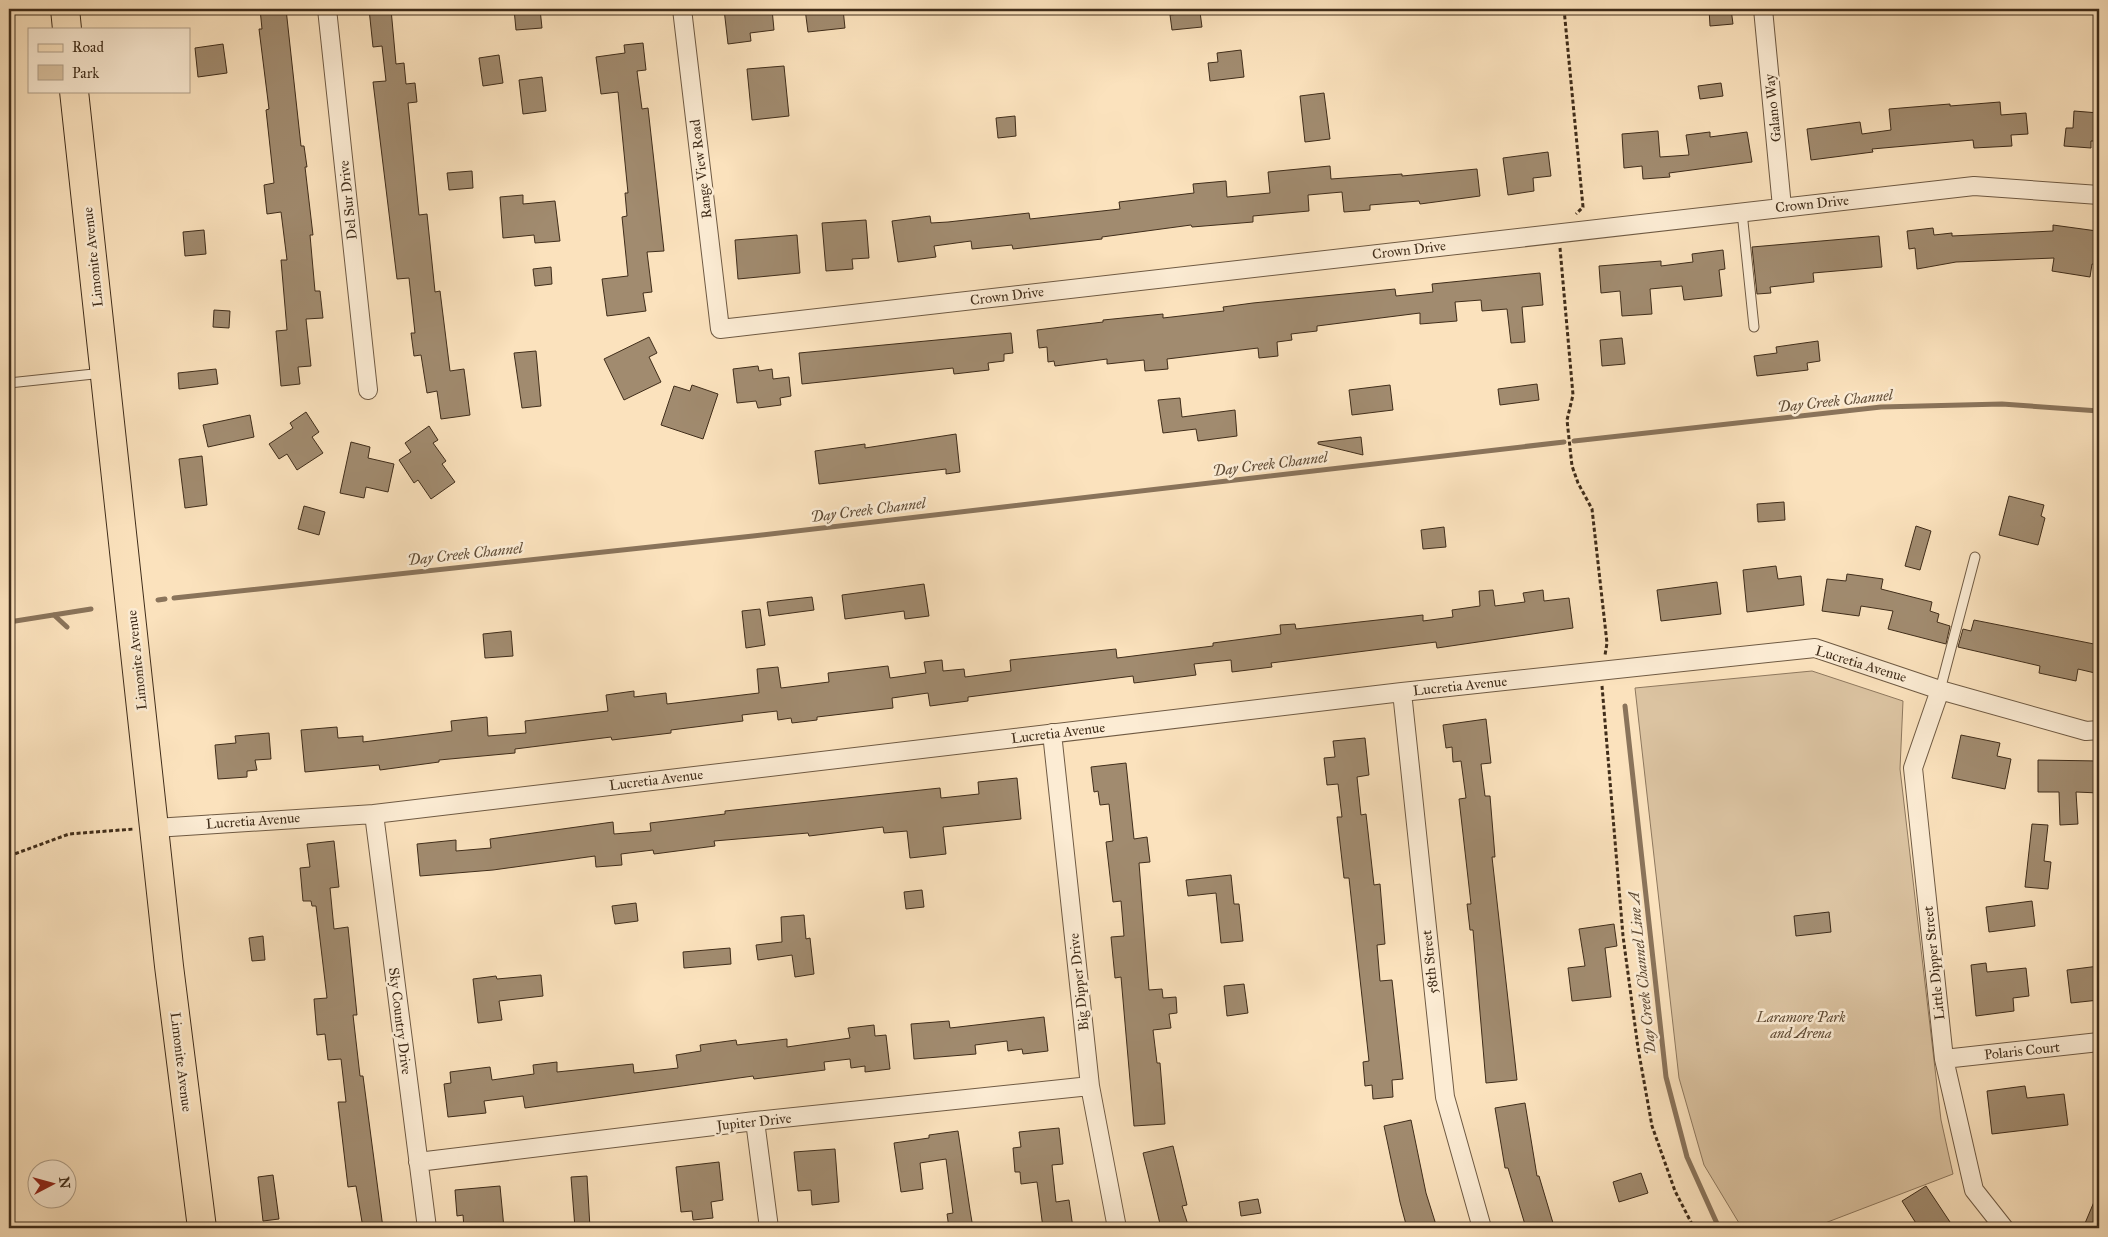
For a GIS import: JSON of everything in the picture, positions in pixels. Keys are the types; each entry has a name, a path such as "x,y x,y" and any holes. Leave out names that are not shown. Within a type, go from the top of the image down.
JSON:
{"main road":[{"path":"65,9 67,28"},
{"name":"Limonite Avenue","path":"74,92 127,561 136,667 169,966 202,1228"}],"street":[{"name":"Del Sur Drive","path":"327,9 368,390"},
{"name":"Range View Road","path":"682,9 720,330"},
{"name":"Galano Way","path":"1763,9 1782,207"},
{"name":"Crown Drive","path":"720,330 1974,186 2099,195"},
{"name":"Lucretia Avenue","path":"155,828 374,814 1402,692 1815,648 1940,690 2086,731 2099,730"},
{"name":"Little Dipper Street","path":"1940,690 1912,768 1944,1059 1974,1190 2004,1228"},
{"name":"58th Street","path":"1402,692 1445,1097 1482,1228"},
{"name":"Big Dipper Drive","path":"1052,733 1090,1086 1117,1228"},
{"name":"Sky Country Drive","path":"374,814 427,1228"},
{"name":"Polaris Court","path":"1944,1059 2099,1042"},
{"name":"Jupiter Drive","path":"418,1162 756,1121 1090,1086"},
{"path":"756,1121 769,1228"}],"lane":[{"path":"1742,212 1754,327"},
{"path":"9,383 106,373"},
{"path":"1940,690 1974,556"}],"path":[{"path":"1568,420 1572,466 1578,483 1592,509 1607,643 1602,670 1602,706 1623,936 1638,1048 1652,1126 1675,1191 1694,1228"},
{"path":"9,856 69,834 155,828"}],"green space":[{"name":"Laramore Park and Arena","path":"1812,671 1903,701 1900,769 1941,1120 1953,1174 1812,1228 1742,1228 1704,1165 1679,1078 1635,688"}],"building":[{"path":"260,9 286,9 301,146 304,146 307,167 305,167 313,235 310,235 315,291 320,291 323,318 306,319 311,366 298,367 300,384 281,386 276,331 287,330 281,260 287,260 281,212 267,214 264,185 274,183 266,110 269,109 259,29 262,29"},
{"path":"369,9 391,9 396,64 404,63 406,84 415,83 417,102 408,103 419,215 427,214 435,292 440,291 450,371 464,369 470,415 441,419 437,391 427,393 421,355 414,356 411,333 415,333 409,278 397,279 373,82 386,81 382,46 373,47"},
{"path":"514,9 540,9 542,28 516,30"},
{"path":"724,9 772,9 774,30 750,33 751,41 728,44"},
{"path":"805,9 843,9 845,28 808,32"},
{"path":"1709,9 1731,9 1733,24 1710,26"},
{"path":"1200,12 1202,27 1172,30 1170,15"},
{"path":"643,43 646,70 637,71 642,109 648,108 664,251 647,252 652,292 643,293 646,311 607,316 602,279 628,276 622,217 627,216 625,193 628,193 618,92 601,94 596,57 625,53 624,45"},
{"path":"223,44 227,73 198,77 195,48"},
{"path":"1241,50 1244,77 1210,81 1208,63 1218,62 1217,53"},
{"path":"499,55 503,83 483,86 479,58"},
{"path":"784,66 789,116 752,120 747,69"},
{"path":"542,77 546,111 523,114 519,80"},
{"path":"1721,83 1723,96 1700,99 1698,86"},
{"path":"1324,93 1330,139 1305,142 1300,96"},
{"path":"2000,102 2001,115 2026,113 2028,134 2011,135 2012,146 1974,148 1973,140 1872,149 1873,152 1811,160 1807,129 1860,122 1862,134 1891,130 1889,109"},
{"path":"2074,111 2099,113 2099,141 2091,141 2091,148 2064,146 2066,128 2073,128"},
{"path":"1015,116 1016,136 998,138 996,118"},
{"path":"1658,131 1660,157 1689,155 1686,135 1710,132 1710,137 1747,132 1752,162 1669,173 1670,177 1643,179 1642,166 1624,168 1622,134"},
{"path":"1548,152 1551,176 1533,178 1534,191 1508,195 1503,158"},
{"path":"1330,166 1331,179 1402,174 1402,176 1477,169 1480,196 1420,204 1419,201 1370,205 1370,210 1344,212 1342,192 1308,195 1309,211 1253,216 1253,222 1192,227 1191,225 1102,237 1102,239 1013,249 1012,245 972,249 971,241 934,246 936,257 898,262 892,221 930,216 931,223 1029,213 1030,219 1120,209 1119,202 1194,193 1193,184 1226,181 1227,197 1270,193 1268,172"},
{"path":"472,171 473,188 449,190 447,173"},
{"path":"523,195 523,204 555,201 560,241 535,243 534,235 503,238 500,197"},
{"path":"866,220 869,258 852,259 853,269 826,271 822,223"},
{"path":"2053,225 2097,231 2096,244 2099,244 2099,265 2092,264 2090,277 2052,271 2054,258 1956,262 1917,269 1915,248 1909,249 1907,231 1933,228 1934,235 1952,233 1952,236 2053,231"},
{"path":"204,230 206,254 185,256 183,232"},
{"path":"797,235 800,273 738,279 735,240"},
{"path":"1879,236 1882,267 1813,273 1814,282 1770,287 1771,293 1757,294 1752,247"},
{"path":"1723,250 1725,269 1719,270 1722,296 1684,300 1682,286 1650,289 1652,314 1622,316 1620,291 1601,293 1599,266 1661,261 1661,266 1693,262 1692,254"},
{"path":"551,267 552,284 535,286 533,269"},
{"path":"1540,273 1543,305 1522,307 1525,342 1511,343 1507,309 1482,311 1481,300 1455,302 1457,321 1420,324 1420,313 1317,326 1317,331 1291,334 1292,340 1277,342 1278,356 1259,358 1258,348 1167,359 1168,369 1145,371 1144,360 1107,364 1107,359 1055,366 1054,361 1048,362 1047,347 1039,348 1037,330 1103,322 1103,320 1163,314 1163,318 1224,311 1223,307 1253,303 1395,289 1396,296 1433,292 1432,284"},
{"path":"214,310 230,311 229,328 213,327"},
{"path":"1011,333 1013,353 1004,354 1004,361 988,363 989,370 954,374 953,368 802,384 799,353"},
{"path":"649,337 657,353 649,357 661,382 624,400 604,359"},
{"path":"1622,338 1625,364 1602,366 1600,340"},
{"path":"1818,341 1820,361 1807,363 1808,370 1757,376 1754,356 1777,353 1776,347"},
{"path":"536,351 541,406 522,408 514,353"},
{"path":"758,366 759,371 772,369 773,379 789,377 791,396 780,398 781,405 758,408 756,401 737,403 733,369"},
{"path":"216,369 218,384 179,389 178,373"},
{"path":"1537,384 1539,400 1500,405 1498,389"},
{"path":"692,385 718,394 703,439 661,425 674,386 690,391"},
{"path":"1390,385 1393,410 1352,415 1349,390"},
{"path":"1180,398 1182,417 1235,410 1237,436 1198,441 1196,429 1163,433 1158,400"},
{"path":"306,412 319,432 312,437 323,453 297,470 287,454 279,459 269,444 293,428 290,423"},
{"path":"250,415 254,437 208,447 203,425"},
{"path":"429,426 438,440 433,443 446,461 442,464 455,482 431,499 418,480 414,483 399,460 411,452 405,443"},
{"path":"956,434 960,472 946,474 946,469 819,484 815,451 865,444 865,448"},
{"path":"1361,437 1363,455 1318,444 1318,442"},
{"path":"351,442 370,447 368,458 394,464 388,492 366,487 364,498 340,493"},
{"path":"202,456 207,505 185,508 179,459"},
{"path":"2009,496 2044,505 2041,516 2045,518 2038,545 1999,535"},
{"path":"1784,502 1785,520 1758,522 1757,504"},
{"path":"304,506 325,512 319,535 298,529"},
{"path":"1916,526 1931,531 1920,570 1905,566"},
{"path":"1444,527 1446,547 1423,549 1421,530"},
{"path":"1776,566 1778,579 1801,576 1804,605 1747,612 1743,570"},
{"path":"1847,574 1883,579 1881,589 1932,602 1930,611 1939,614 1937,622 1950,626 1946,644 1888,629 1893,611 1861,606 1859,616 1822,611 1827,579 1846,581"},
{"path":"1717,582 1721,614 1661,621 1657,590"},
{"path":"924,584 929,616 905,619 904,611 845,619 842,595"},
{"path":"1493,590 1495,606 1525,602 1523,593 1543,590 1544,601 1569,598 1573,628 1437,648 1436,642 1271,663 1272,667 1232,672 1231,660 1194,664 1196,675 1134,683 1133,676 968,697 968,701 930,706 928,693 892,698 893,708 817,717 817,720 792,723 791,718 778,720 777,711 742,715 743,721 671,730 671,733 612,740 611,737 515,749 515,753 439,760 439,762 380,770 379,765 305,772 301,730 337,727 338,738 363,736 363,742 452,731 451,721 487,717 488,736 526,733 525,721 608,711 606,695 634,691 634,697 666,693 667,704 759,693 757,669 778,667 781,688 829,682 828,673 888,666 890,678 926,673 924,662 942,660 943,671 964,669 965,677 1011,671 1010,660 1116,649 1117,658 1213,646 1213,643 1281,634 1280,625 1295,624 1296,629 1423,615 1423,621 1453,617 1452,610 1480,606 1479,591"},
{"path":"812,597 814,610 769,616 767,602"},
{"path":"760,609 765,645 746,648 742,611"},
{"path":"1974,620 2099,645 2095,673 2078,669 2076,681 2039,673 2040,666 1958,647 1963,629 1971,631"},
{"path":"511,631 513,656 485,658 483,634"},
{"path":"1486,719 1491,763 1481,764 1485,796 1490,796 1495,857 1492,857 1517,1080 1486,1083 1473,930 1470,930 1467,904 1471,904 1459,799 1466,798 1461,761 1453,762 1452,747 1446,748 1443,725"},
{"path":"269,733 271,759 255,760 257,770 247,771 247,777 218,779 215,745 236,743 235,736"},
{"path":"1961,735 2000,743 1997,756 2011,759 2005,789 1952,778"},
{"path":"1365,738 1369,775 1357,777 1361,815 1366,814 1374,885 1380,884 1385,944 1377,945 1380,981 1392,980 1403,1079 1392,1080 1393,1097 1373,1099 1372,1085 1365,1086 1363,1062 1369,1061 1349,878 1344,878 1337,817 1342,817 1338,784 1327,785 1324,758 1335,757 1333,741"},
{"path":"2038,760 2099,761 2099,793 2076,792 2078,824 2060,825 2059,792 2038,792"},
{"path":"1126,763 1134,839 1147,837 1150,862 1139,863 1149,990 1162,989 1163,998 1176,997 1177,1013 1169,1014 1171,1028 1153,1030 1157,1063 1160,1063 1165,1124 1134,1126 1121,977 1115,978 1111,937 1124,936 1121,901 1113,902 1106,842 1113,841 1109,804 1100,805 1098,791 1094,792 1091,767"},
{"path":"1017,778 1021,819 943,827 946,854 910,858 907,831 884,833 883,827 809,836 808,833 714,841 715,846 654,854 653,850 621,854 622,865 596,867 595,856 493,870 420,876 417,844 456,840 456,851 491,848 490,839 613,822 614,834 651,831 650,823 725,814 725,811 940,788 941,798 979,794 978,782"},
{"path":"2032,824 2048,825 2044,861 2051,862 2048,889 2025,887"},
{"path":"334,841 339,887 330,888 334,929 348,927 357,1015 353,1015 360,1076 363,1076 383,1228 363,1228 356,1186 348,1187 338,1102 346,1102 341,1059 328,1060 325,1034 317,1035 314,999 327,998 316,906 312,906 311,901 303,901 300,868 310,867 307,844"},
{"path":"1231,875 1234,904 1239,904 1243,941 1221,943 1216,893 1188,896 1186,880"},
{"path":"922,890 924,907 906,909 904,892"},
{"path":"2032,901 2035,926 1989,932 1986,907"},
{"path":"636,903 638,921 615,924 612,906"},
{"path":"1829,912 1831,932 1796,936 1794,916"},
{"path":"804,915 806,939 810,938 814,974 795,977 792,955 758,960 756,945 782,942 781,917"},
{"path":"1614,924 1617,946 1605,948 1611,997 1572,1001 1568,968 1585,966 1579,929"},
{"path":"263,936 265,960 252,961 249,938"},
{"path":"730,948 731,964 684,968 683,952"},
{"path":"1986,963 1987,972 2026,968 2029,996 2013,998 2014,1011 1976,1016 1971,965"},
{"path":"2099,966 2099,1000 2071,1003 2067,970"},
{"path":"541,975 543,996 499,1001 502,1020 478,1023 473,979 496,976 497,979"},
{"path":"1244,984 1248,1013 1227,1016 1224,986"},
{"path":"1044,1017 1048,1051 1023,1054 1022,1049 1008,1051 1007,1041 975,1045 976,1054 914,1059 911,1024 949,1021 950,1028"},
{"path":"874,1025 875,1036 886,1035 890,1069 865,1072 865,1066 851,1068 850,1059 824,1062 825,1070 754,1079 753,1076 525,1108 523,1096 484,1101 486,1113 448,1117 444,1084 451,1083 450,1072 490,1067 492,1080 534,1074 533,1065 557,1062 557,1072 633,1064 634,1073 678,1068 676,1055 701,1051 700,1045 736,1040 737,1045 787,1039 787,1047 850,1038 848,1028"},
{"path":"2025,1086 2027,1098 2064,1094 2068,1125 1992,1134 1987,1091"},
{"path":"1525,1103 1537,1176 1539,1176 1553,1223 1548,1225 1549,1228 1526,1228 1508,1168 1505,1168 1495,1108"},
{"path":"1411,1120 1426,1193 1437,1228 1407,1228 1400,1202 1384,1126"},
{"path":"1059,1128 1063,1164 1052,1165 1056,1202 1069,1200 1073,1228 1043,1228 1037,1182 1021,1184 1020,1172 1015,1172 1013,1148 1021,1147 1019,1132"},
{"path":"958,1131 973,1228 949,1228 947,1214 953,1213 946,1159 920,1163 923,1189 901,1192 894,1143 929,1138 929,1135"},
{"path":"1173,1146 1187,1205 1182,1206 1189,1228 1161,1228 1143,1153"},
{"path":"835,1149 839,1202 812,1205 811,1190 798,1191 794,1152"},
{"path":"719,1162 723,1200 711,1202 713,1218 693,1220 692,1211 681,1212 676,1167"},
{"path":"1641,1173 1648,1193 1619,1202 1613,1182"},
{"path":"273,1175 279,1219 263,1221 258,1177"},
{"path":"587,1176 590,1228 575,1228 571,1177"},
{"path":"500,1186 504,1228 464,1228 463,1215 457,1216 455,1190"},
{"path":"1926,1186 1954,1228 1919,1228 1902,1201"},
{"path":"2099,1190 2099,1228 2083,1228"},
{"path":"1258,1199 1261,1213 1241,1216 1239,1202"}],"waterway":[{"name":"Day Creek Channel","path":"1574,441 1881,407 2002,404 2099,411"},
{"name":"Day Creek Channel","path":"174,598 753,536 1564,442"},
{"name":"Day Creek Channel","path":"158,600 165,599"},
{"name":"Day Creek Channel","path":"9,622 91,609"},
{"path":"54,615 67,627"},
{"name":"Day Creek Channel Line A","path":"1625,706 1666,1077 1687,1157 1719,1228"}]}
